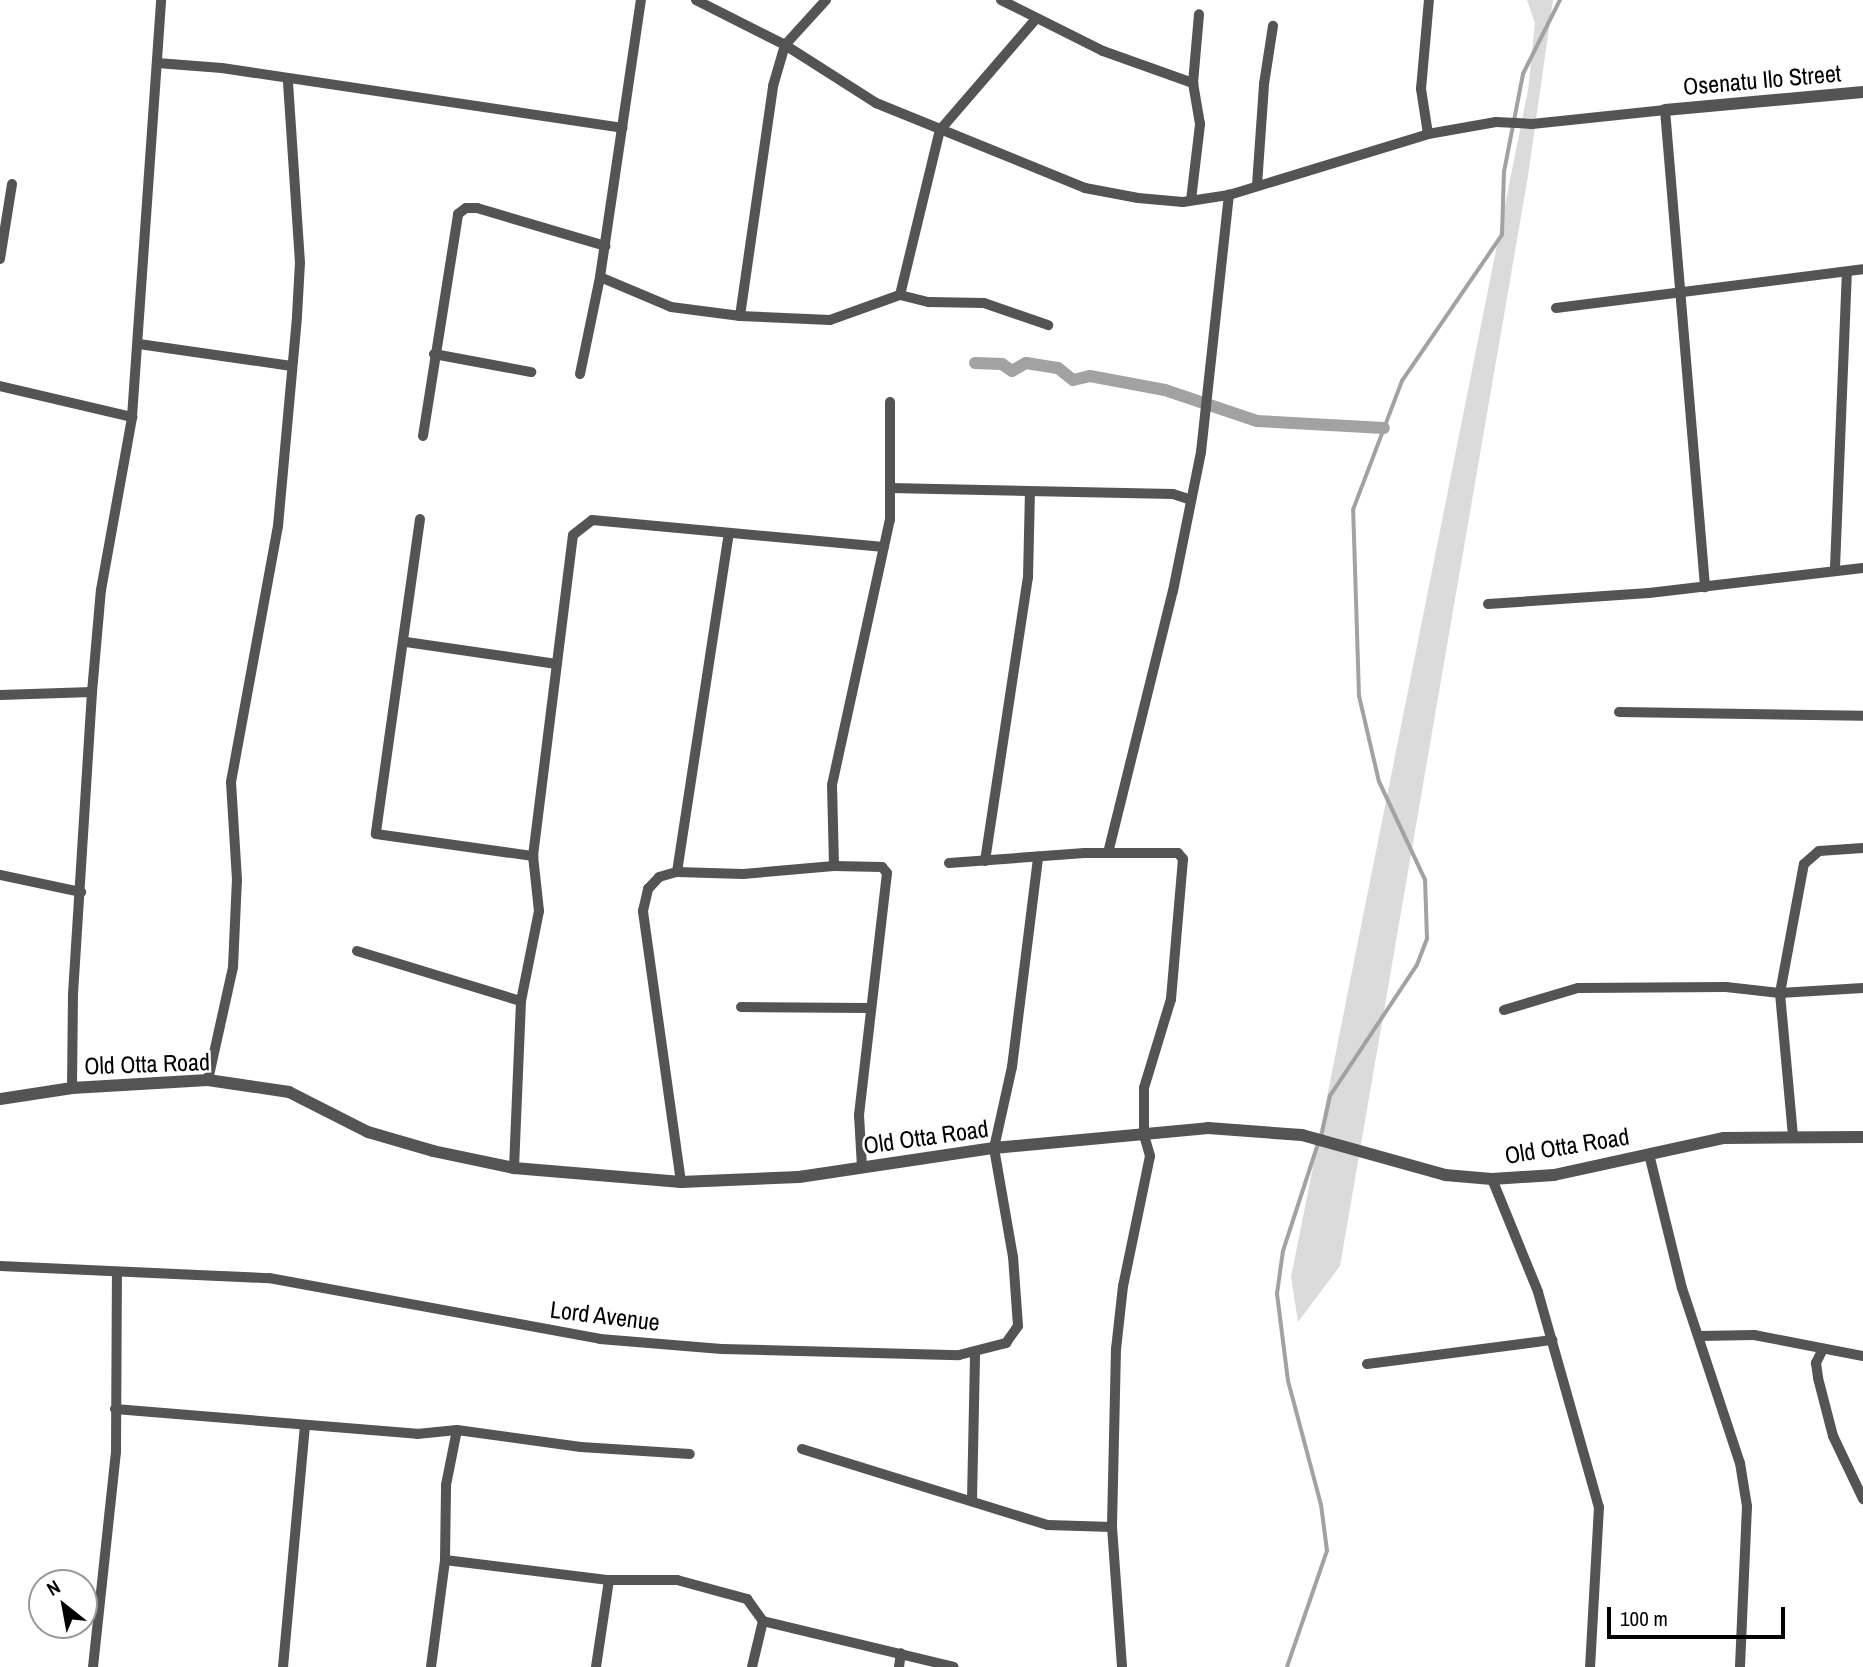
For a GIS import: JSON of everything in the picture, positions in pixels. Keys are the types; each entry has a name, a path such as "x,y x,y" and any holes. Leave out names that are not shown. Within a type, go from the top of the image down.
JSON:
{"street":[{"path":"72,1088 92,692 102,590 132,417 161,0"},
{"path":"580,374 600,277 641,0"},
{"path":"695,0 785,45 876,103 1085,188 1138,198 1191,200 1228,195 1428,134 1496,122 1532,124 1665,110 1683,293 1705,587"},
{"path":"740,316 773,86 785,45 826,0"},
{"path":"1001,0 1035,20 1193,83"},
{"path":"1428,134 1421,89 1429,0"},
{"path":"1191,200 1200,124 1193,83 1199,14"},
{"path":"900,295 940,130 1035,20"},
{"path":"1257,185 1273,26"},
{"path":"157,63 222,68 288,81 623,128"},
{"path":"208,1080 233,967 237,880 231,782 278,526 300,263 288,81"},
{"name":"Osenatu Ilo Street","path":"1665,110 1863,92"},
{"path":"0,259 12,184"},
{"path":"1108,853 1191,500 1208,384 1228,195"},
{"path":"423,436 458,214 466,208 604,246"},
{"path":"1556,308 1863,269"},
{"path":"1835,568 1847,272"},
{"path":"600,277 671,307 740,316 830,320 900,295 929,302 984,303 1048,325"},
{"path":"139,344 291,366"},
{"path":"434,354 531,372"},
{"path":"0,386 132,417"},
{"path":"834,866 832,785 884,547 890,488 890,402"},
{"path":"890,488 1173,494 1191,500"},
{"path":"985,860 1028,578 1030,493"},
{"path":"421,519 406,642 376,834 533,856"},
{"path":"514,1168 521,1002 539,911 533,856 573,535 581,526 592,520 884,547"},
{"path":"677,872 729,534"},
{"path":"1488,604 1705,587 1835,568 1863,568"},
{"path":"406,642 556,664"},
{"path":"0,695 92,692"},
{"path":"1619,712 1863,716"},
{"path":"1793,1136 1780,993 1804,864 1819,851 1863,848"},
{"path":"949,863 1108,853 1178,853 1183,859 1171,999 1151,1054 1144,1088 1144,1135 1150,1156 1123,1286 1116,1349 1112,1527 1122,1667"},
{"path":"995,1148 1012,1067 1038,857"},
{"path":"681,1182 643,911 648,889 659,877 677,872 743,874 834,866 882,867 887,873 859,1115 862,1167"},
{"path":"0,876 80,892"},
{"path":"357,951 521,1002"},
{"path":"1504,1010 1578,988 1726,987 1780,993 1863,988"},
{"path":"741,1007 870,1008"},
{"name":"Old Otta Road","path":"0,1099 72,1088 208,1080 289,1092 368,1132 514,1168 681,1182 799,1177 995,1148 1233,1128 1318,1141 1445,1175 1492,1179 1554,1175 1724,1138 1863,1138"},
{"name":"Lord Avenue","path":"0,1266 117,1273 209,1274 323,1284 600,1339 722,1349 975,1353 1006,1343 1018,1326 1013,1257 995,1148"},
{"path":"1649,1154 1682,1288 1740,1463 1747,1506 1740,1667"},
{"path":"1492,1179 1538,1292 1599,1507 1590,1667"},
{"path":"93,1667 116,1452 117,1273"},
{"path":"1700,1336 1754,1335 1863,1356"},
{"path":"1367,1364 1552,1340"},
{"path":"1823,1349 1816,1363 1833,1436 1863,1499"},
{"path":"972,1500 975,1353"},
{"path":"115,1409 417,1434 457,1430 581,1447 690,1454"},
{"path":"283,1667 305,1425"},
{"path":"431,1667 445,1560 446,1485 457,1430"},
{"path":"802,1449 1048,1525 1112,1527"},
{"path":"445,1560 609,1580 677,1580 747,1599 763,1621 954,1667"},
{"path":"596,1667 609,1580"},
{"path":"752,1667 763,1621"},
{"path":"899,1667 901,1653"}],"shaded area":[{"path":"1527,0 1553,0 1528,176 1340,1266 1298,1322 1291,1277 1528,90 1535,23"}],"waterway":[{"path":"1321,1137 1330,1096 1417,965 1427,939 1425,880 1379,782 1359,696 1353,510 1402,381 1502,235 1504,172 1523,74 1560,0"},
{"path":"975,363 1002,364 1012,371 1026,363 1058,368 1073,380 1090,376 1165,390 1257,421 1384,428"},
{"path":"1287,1667 1327,1551 1321,1505 1288,1381 1277,1294 1283,1251 1318,1144"}]}
